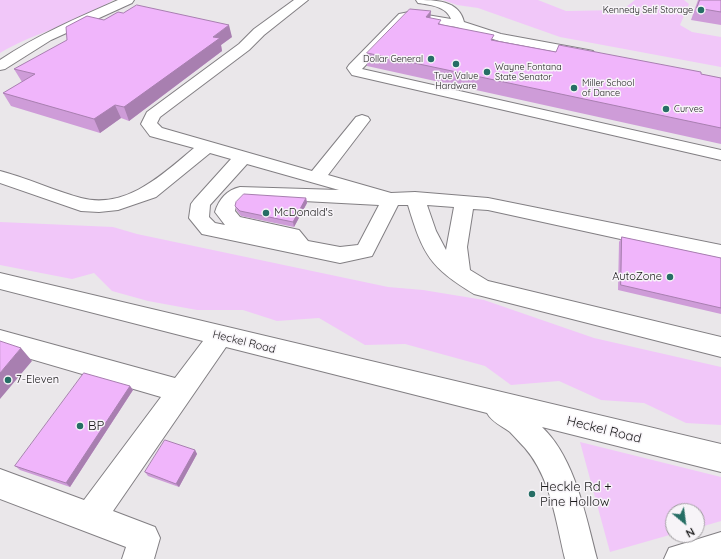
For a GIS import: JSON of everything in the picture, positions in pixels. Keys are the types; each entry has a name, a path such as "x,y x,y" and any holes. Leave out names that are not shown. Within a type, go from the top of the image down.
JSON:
{"street":[{"path":"0,66 44,37 128,0"},
{"path":"302,0 153,115 149,124 151,129 156,132 206,147 391,199"},
{"path":"422,0 448,7 455,13 458,24"},
{"path":"598,56 499,37 458,24 416,16 403,17 355,65 355,70 365,74 721,155"},
{"path":"316,178 362,120"},
{"path":"0,178 81,205 99,206 118,204 142,196 161,186 206,147"},
{"path":"243,157 201,204 199,218 209,228 340,255 365,251 391,199"},
{"path":"301,247 292,235 233,222 225,212 227,204 240,193 255,191 288,195 391,199 415,198 465,201 495,205 721,253"},
{"path":"415,198 432,244 444,261 461,276 482,288 721,347"},
{"path":"461,276 456,260 455,246 465,201"},
{"name":"Heckel Road","path":"0,281 721,458"},
{"path":"90,517 220,336"},
{"path":"0,340 181,391"},
{"name":"Heckel Road","path":"488,402 516,419 536,438 550,458 558,476 581,559"},
{"path":"0,484 144,538 138,559"},
{"path":"680,559 721,548"}],"shaded area":[{"path":"0,0 113,0 72,22 14,45 0,53"},
{"path":"443,0 538,0 566,11 622,10 635,0 684,0 689,4 680,25 692,32 721,37 721,67 560,37 478,8 457,5"},
{"path":"0,222 113,227 137,234 388,287 423,290 484,300 594,338 721,367 721,425 686,423 644,403 601,400 559,381 511,385 485,366 405,344 365,345 319,318 277,321 243,310 197,310 148,301 112,291 94,273 72,279 0,265"},
{"path":"580,442 721,477 721,521 705,526 705,503 665,503 665,536 610,552"}],"building":[{"path":"700,0 721,0 721,12 697,8"},
{"path":"137,5 229,25 213,37 220,38 124,107 115,105 94,119 3,93 35,74 14,69 67,40 66,27 87,16 104,20 118,12 123,13"},
{"path":"410,9 431,11 426,17 441,20 438,24 494,35 491,40 556,52 559,45 701,72 701,74 721,78 721,128 367,53"},
{"name":"McDonald's","path":"244,194 306,198 293,222 240,211 235,206 236,202"},
{"name":"AutoZone","path":"622,237 721,258 721,308 621,285"},
{"path":"0,341 21,348 0,373"},
{"path":"84,373 130,386 66,483 15,466"},
{"path":"165,440 195,450 176,484 145,472"}],"place":[{"name":"Kennedy Self Storage","path":"701,10"},
{"name":"Dollar General","path":"431,59"},
{"name":"True Value Hardware","path":"456,64"},
{"name":"Wayne Fontana State Senator","path":"487,72"},
{"name":"Miller School of Dance","path":"574,88"},
{"name":"Curves","path":"666,109"},
{"name":"McDonald's","path":"266,213"},
{"name":"AutoZone","path":"670,277"},
{"name":"7-Eleven","path":"8,380"},
{"name":"BP","path":"80,426"},
{"name":"Heckle Rd + Pine Hollow","path":"532,494"}]}
